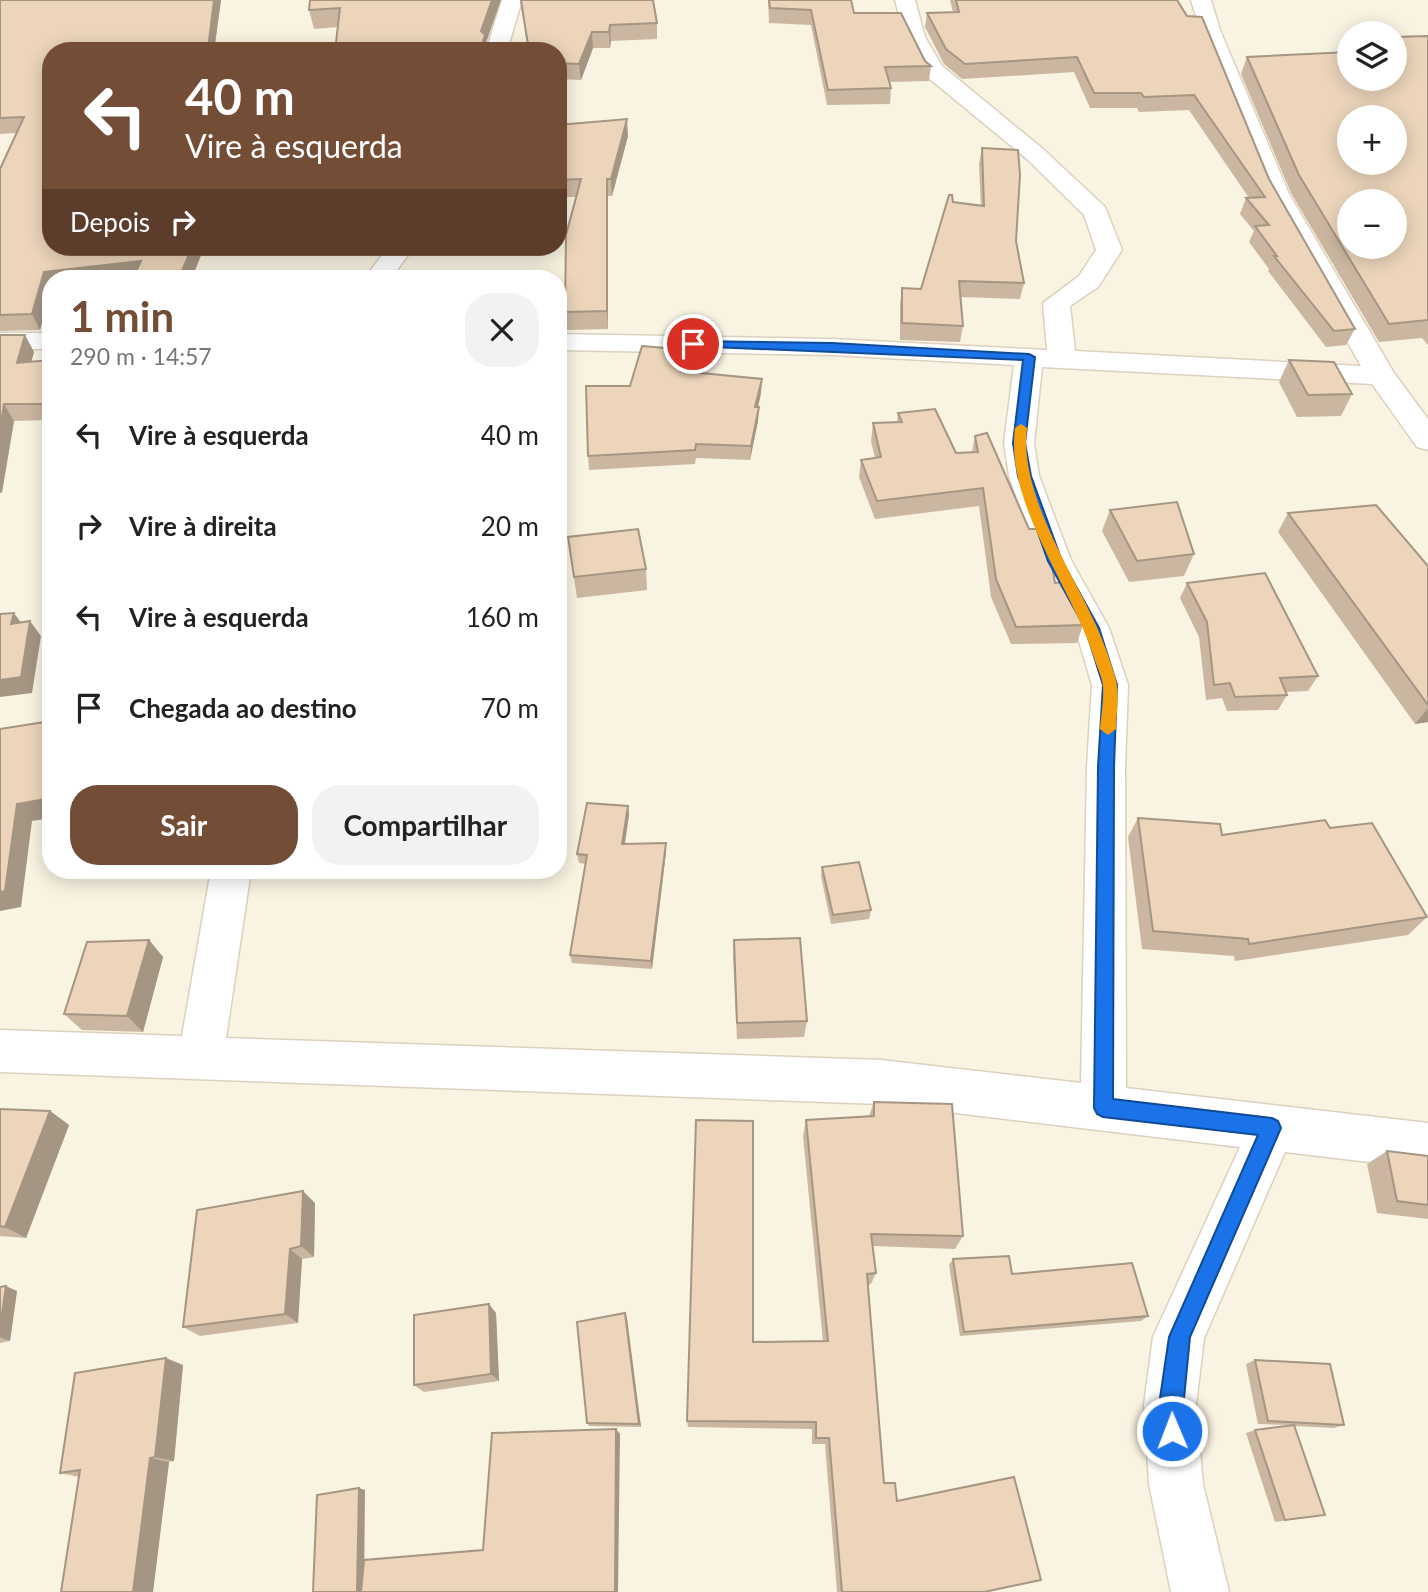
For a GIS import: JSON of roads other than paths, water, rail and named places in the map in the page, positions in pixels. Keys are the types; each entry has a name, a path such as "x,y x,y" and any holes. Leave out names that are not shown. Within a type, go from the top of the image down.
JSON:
{"street":[{"path":"499,42 512,0"},
{"path":"905,0 915,37 933,70 1035,154 1096,212 1109,250 1089,281 1056,303 1046,358 1019,443 1024,476 1055,561 1092,628 1110,685 1106,767 1103,1108"},
{"path":"1201,0 1210,30 1278,194 1381,376 1428,440"},
{"path":"0,341 42,341"},
{"path":"567,342 832,347 1381,376"},
{"path":"201,1058 230,879"},
{"path":"0,1051 881,1082 1428,1146"},
{"path":"1200,1592 1176,1484 1170,1405 1180,1337 1272,1128"}]}
